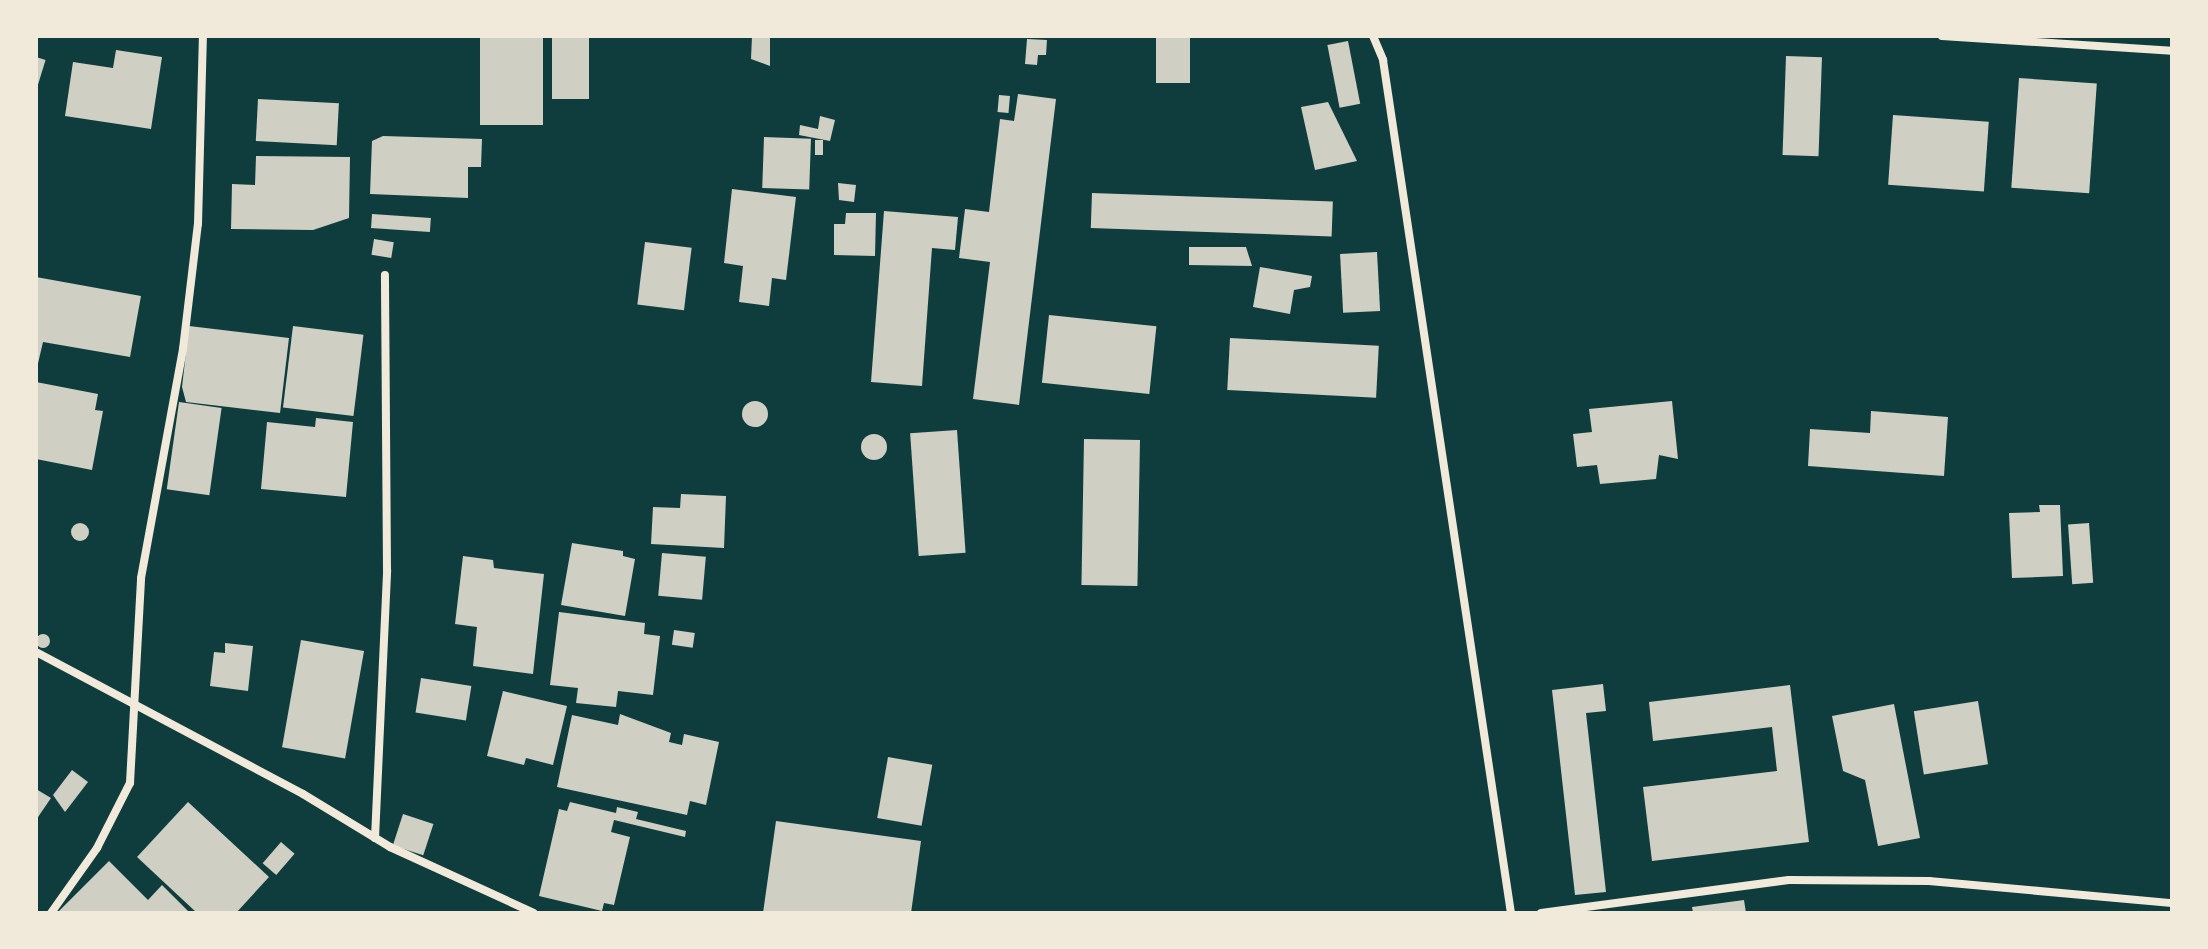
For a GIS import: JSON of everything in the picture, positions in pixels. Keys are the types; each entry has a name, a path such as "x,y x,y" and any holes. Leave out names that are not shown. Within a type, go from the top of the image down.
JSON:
{"street":[{"path":"51,913 97,848 130,783 131,701 141,578 183,349 198,224 203,36"},
{"path":"1373,36 1383,60 1511,913"},
{"path":"1942,36 2172,51"},
{"path":"375,838 387,570 385,275"},
{"path":"36,652 131,701 375,838 534,913"},
{"path":"1541,913 1789,880 1929,881 2172,903"}],"building":[{"path":"480,36 543,36 543,125 480,125"},
{"path":"552,36 589,36 589,99 552,99"},
{"path":"752,36 770,36 770,66 751,59"},
{"path":"1156,36 1190,36 1190,83 1156,83"},
{"path":"1027,39 1047,40 1046,55 1038,55 1037,65 1025,64"},
{"path":"1348,41 1360,104 1340,108 1327,45"},
{"path":"116,50 162,57 151,129 65,116 73,62 113,68"},
{"path":"1786,56 1822,57 1819,156 1783,155"},
{"path":"36,57 46,60 36,84"},
{"path":"2019,78 2097,83 2089,193 2011,188"},
{"path":"1018,94 1056,99 1019,405 973,399 990,262 959,258 965,209 989,212 1000,119 1014,121"},
{"path":"999,95 1010,96 1008,113 998,112"},
{"path":"258,99 339,103 337,145 256,141"},
{"path":"1328,102 1357,161 1315,170 1301,107"},
{"path":"1893,115 1989,122 1984,192 1888,185"},
{"path":"820,116 835,120 830,141 799,135 800,125 818,129"},
{"path":"383,136 482,139 481,167 468,167 468,198 370,194 372,141"},
{"path":"764,137 811,139 809,190 762,188"},
{"path":"815,140 823,140 823,155 815,155"},
{"path":"256,156 350,157 349,218 313,230 231,229 232,184 255,185"},
{"path":"838,183 856,185 854,202 839,200"},
{"path":"732,189 796,197 786,280 772,278 769,306 739,302 743,266 724,263"},
{"path":"1092,193 1333,201 1332,236 1091,228"},
{"path":"884,211 958,217 955,250 932,248 922,386 871,382"},
{"path":"846,213 876,213 875,256 834,255 834,224 845,224"},
{"path":"372,214 431,218 430,232 371,228"},
{"path":"374,239 394,242 391,258 371,255"},
{"path":"645,242 692,248 684,310 637,305"},
{"path":"1189,247 1246,247 1252,266 1189,265"},
{"path":"1377,252 1380,311 1343,313 1340,254"},
{"path":"1260,267 1312,276 1310,287 1294,290 1290,314 1253,307"},
{"path":"36,277 141,296 130,357 43,342 36,372"},
{"path":"1049,315 1156,326 1149,394 1042,383"},
{"path":"189,326 289,338 280,413 186,402 182,387"},
{"path":"293,326 363,335 353,416 283,407"},
{"path":"1230,338 1379,346 1376,398 1227,390"},
{"path":"36,382 98,394 95,410 103,411 92,470 36,459"},
{"path":"755,401 764,405 768,414 764,423 755,427 746,423 742,414 746,405"},
{"path":"1672,401 1678,459 1659,455 1656,479 1600,484 1597,465 1577,467 1573,434 1592,432 1589,409"},
{"path":"179,402 222,408 209,495 167,489"},
{"path":"1871,411 1948,417 1944,476 1808,466 1810,429 1870,433"},
{"path":"316,418 353,422 346,497 261,489 267,422 315,427"},
{"path":"957,430 966,553 919,556 910,433"},
{"path":"874,434 883,438 887,447 883,456 874,460 865,456 861,447 865,438"},
{"path":"1084,439 1140,440 1137,586 1081,585"},
{"path":"681,494 726,496 724,548 651,544 653,507 680,508"},
{"path":"2039,505 2060,505 2063,576 2012,578 2009,513 2040,512"},
{"path":"80,523 89,532 80,541 71,532"},
{"path":"2089,523 2093,583 2072,584 2068,524"},
{"path":"572,543 623,551 623,556 635,559 625,616 561,605"},
{"path":"662,553 706,557 702,600 658,596"},
{"path":"463,556 493,560 494,568 544,574 533,674 473,666 477,627 455,624"},
{"path":"559,612 645,623 644,634 660,636 653,695 618,691 616,707 576,703 578,688 550,685"},
{"path":"674,630 695,633 693,648 672,645"},
{"path":"43,634 50,641 43,648 36,641"},
{"path":"301,640 364,651 345,758 282,747"},
{"path":"225,643 253,646 248,691 210,686 214,652 225,653"},
{"path":"421,678 471,686 466,721 416,713"},
{"path":"1603,684 1606,711 1586,713 1606,892 1575,895 1552,690"},
{"path":"1790,685 1809,842 1652,861 1643,787 1777,771 1772,727 1653,741 1649,702"},
{"path":"503,691 567,706 553,765 526,758 524,765 487,756"},
{"path":"1978,701 1988,764 1924,774 1914,711"},
{"path":"1894,704 1920,838 1878,846 1865,780 1843,771 1832,716"},
{"path":"620,714 671,733 669,742 682,745 684,734 719,742 706,805 690,801 687,815 557,787 572,715 618,725"},
{"path":"888,757 932,765 922,826 877,818"},
{"path":"72,770 88,782 65,812 53,795"},
{"path":"36,789 51,798 36,820"},
{"path":"188,802 269,877 236,913 197,913 137,857"},
{"path":"570,802 616,813 617,807 638,812 636,819 686,831 685,837 614,820 611,832 630,837 614,905 604,903 602,911 539,896 559,809 567,811"},
{"path":"403,814 433,824 423,855 393,845"},
{"path":"776,821 921,841 911,913 763,913"},
{"path":"281,842 295,854 276,875 263,863"},
{"path":"109,861 148,900 162,885 190,913 57,913"},
{"path":"1744,900 1746,913 1693,913 1692,907"}]}
